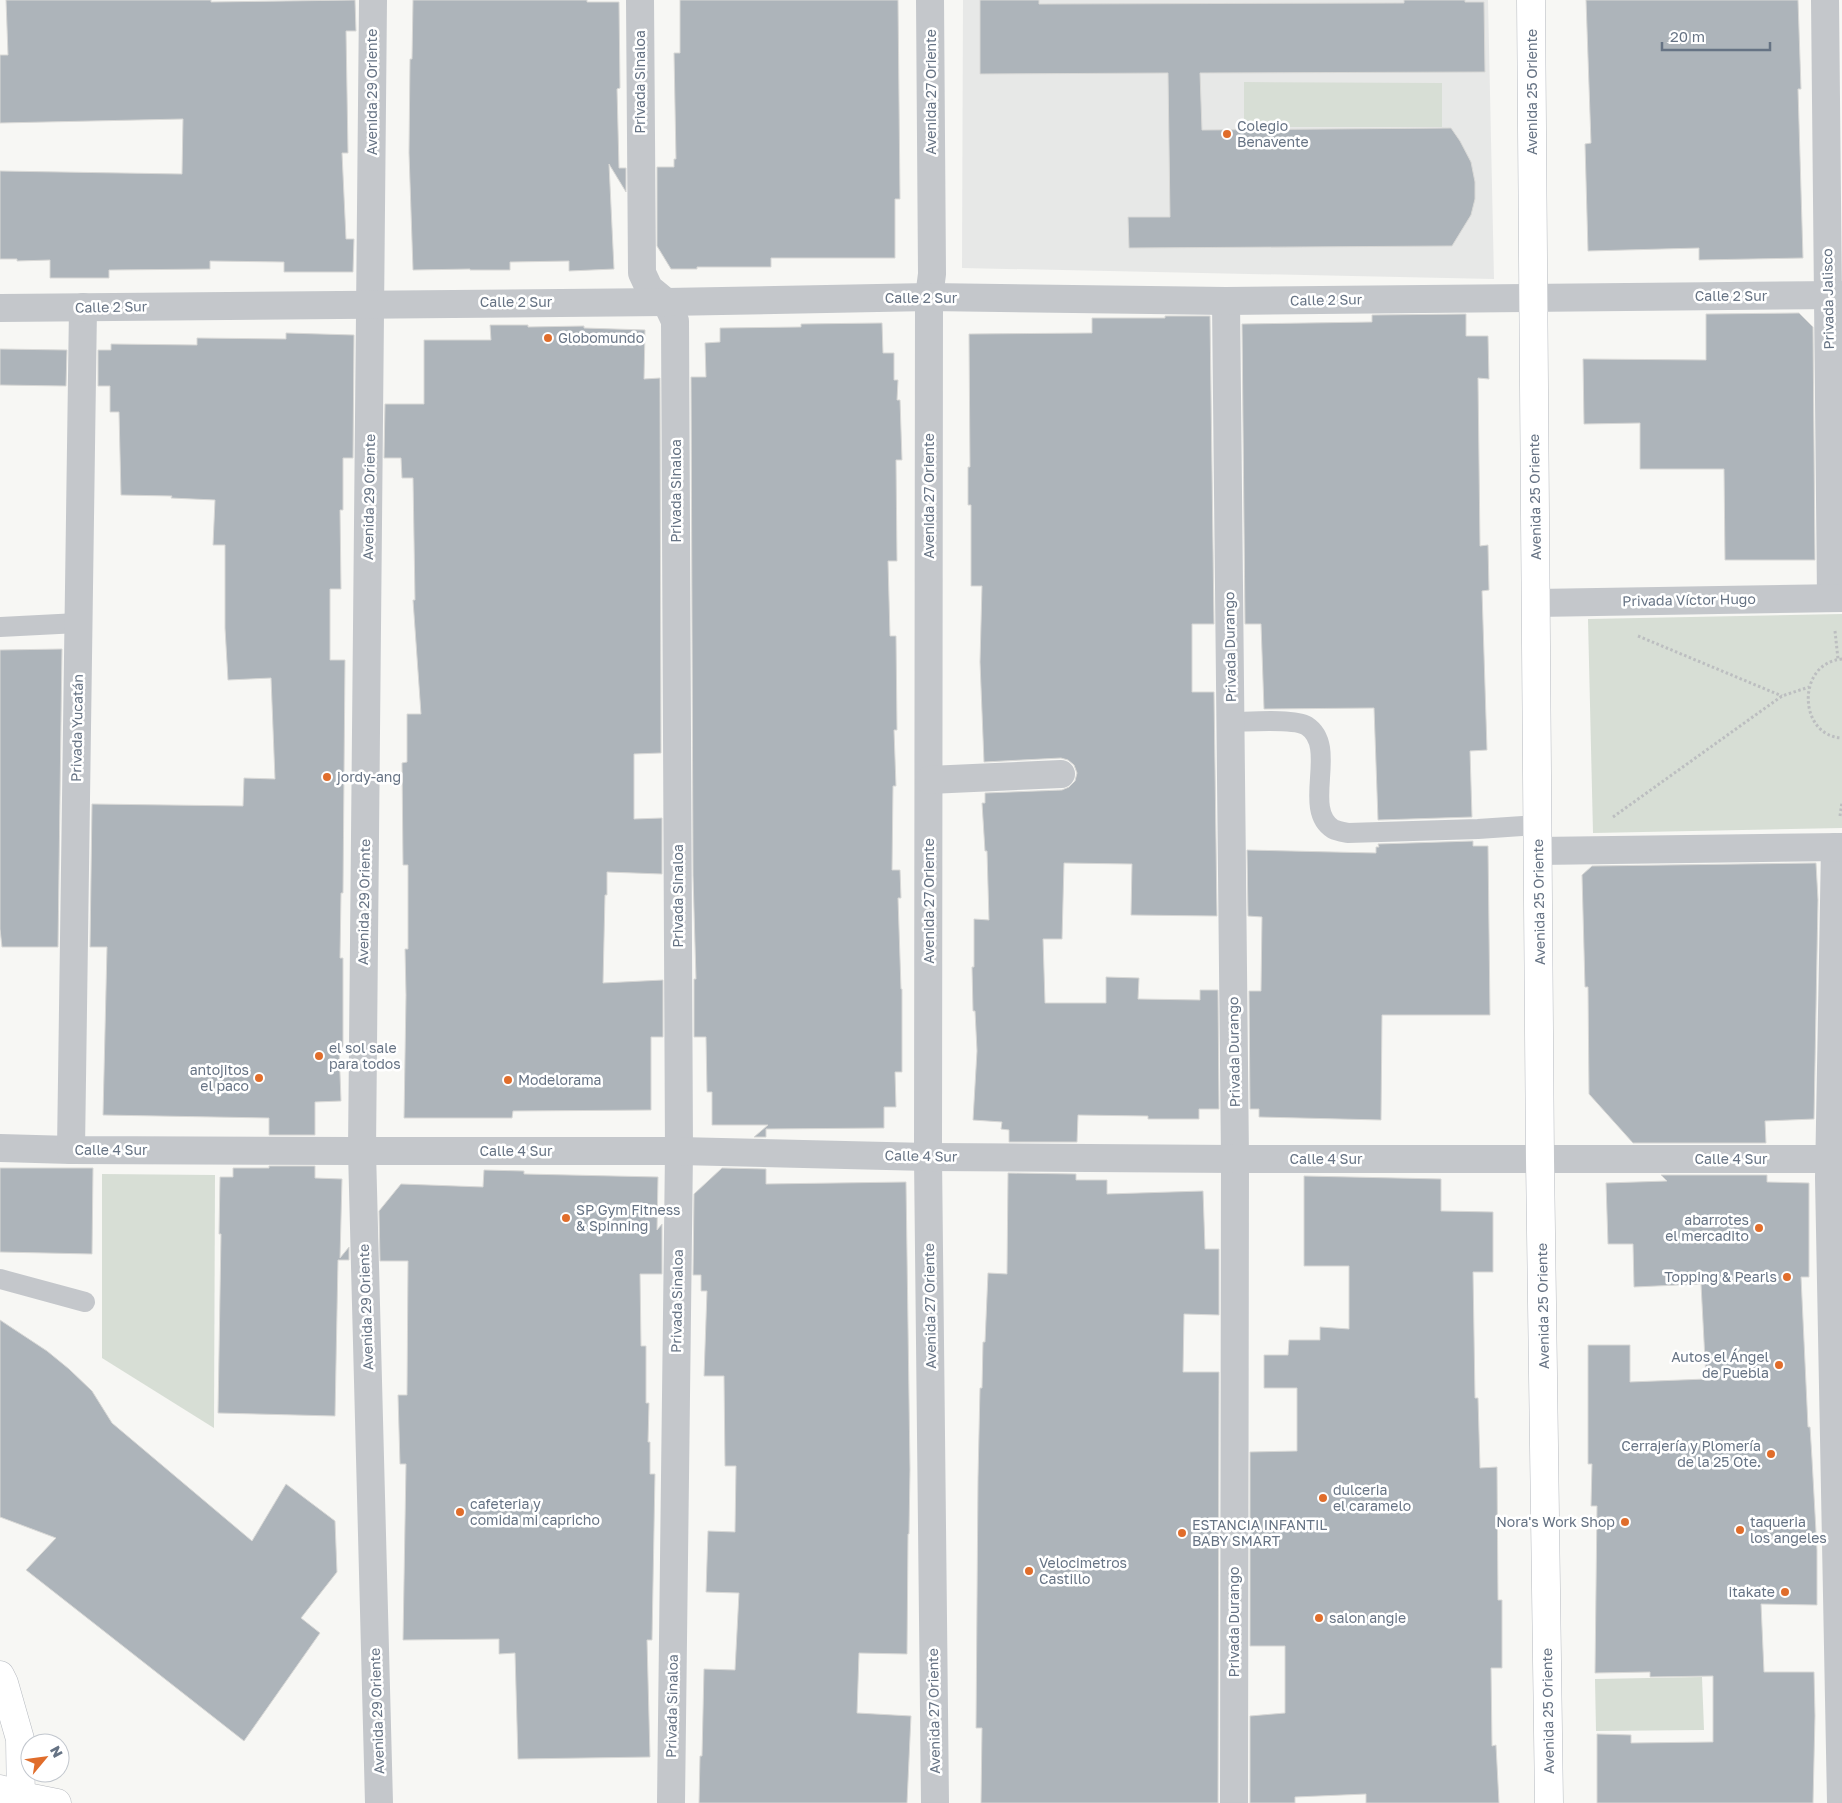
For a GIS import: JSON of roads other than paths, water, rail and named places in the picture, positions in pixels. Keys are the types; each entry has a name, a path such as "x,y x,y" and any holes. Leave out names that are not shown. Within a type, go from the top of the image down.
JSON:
{"main road":[{"name":"Avenida 25 Oriente","path":"1531,0 1540,1160 1549,1803"},
{"path":"0,1675 20,1738 14,1796 58,1803"}],"street":[{"name":"Avenida 29 Oriente","path":"373,0 362,1151 379,1803"},
{"name":"Privada Sinaloa","path":"640,0 642,273 649,288 666,302 676,320 679,1151 671,1803"},
{"name":"Avenida 27 Oriente","path":"930,0 932,274 929,297 928,1157 935,1803"},
{"name":"Privada Jalisco","path":"1825,0 1835,295 1837,598"},
{"name":"Calle 2 Sur","path":"0,308 371,303 666,302 929,297 1226,301 1835,295"},
{"name":"Privada Durango","path":"1226,301 1235,1159 1234,1803"},
{"name":"Privada Yucatán","path":"70,1150 83,307"},
{"name":"Privada Víctor Hugo","path":"1536,603 1837,598"},
{"path":"929,780 1061,774"},
{"path":"1538,838 1839,847 1836,1159 1841,1803"},
{"name":"Calle 4 Sur","path":"0,1148 70,1150 679,1151 928,1157 1235,1159 1836,1159"}],"lane":[{"path":"0,627 78,623"},
{"path":"1230,722 1294,722 1306,726 1317,736 1320,749 1320,806 1324,820 1334,830 1348,833 1478,829 1538,838"},
{"path":"0,1279 85,1302"}],"place":[{"name":"Colegio Benavente","path":"1227,134"},
{"name":"Globomundo","path":"548,338"},
{"name":"jordy-ang","path":"327,777"},
{"name":"el sol sale para todos","path":"319,1056"},
{"name":"antojitos el paco","path":"259,1078"},
{"name":"Modelorama","path":"508,1080"},
{"name":"SP Gym Fitness & Spinning","path":"566,1218"},
{"name":"abarrotes el mercadito","path":"1759,1228"},
{"name":"Topping & Pearls","path":"1787,1277"},
{"name":"Autos el Ángel de Puebla","path":"1779,1365"},
{"name":"Cerrajería y Plomería de la 25 Ote.","path":"1771,1454"},
{"name":"dulceria el caramelo","path":"1323,1498"},
{"name":"cafeteria y comida mi capricho","path":"460,1512"},
{"name":"Nora's Work Shop","path":"1625,1522"},
{"name":"taqueria los angeles","path":"1740,1530"},
{"name":"ESTANCIA INFANTIL BABY SMART","path":"1182,1533"},
{"name":"Velocimetros Castillo","path":"1029,1571"},
{"name":"itakate","path":"1785,1592"},
{"name":"salon angie","path":"1319,1618"}]}
